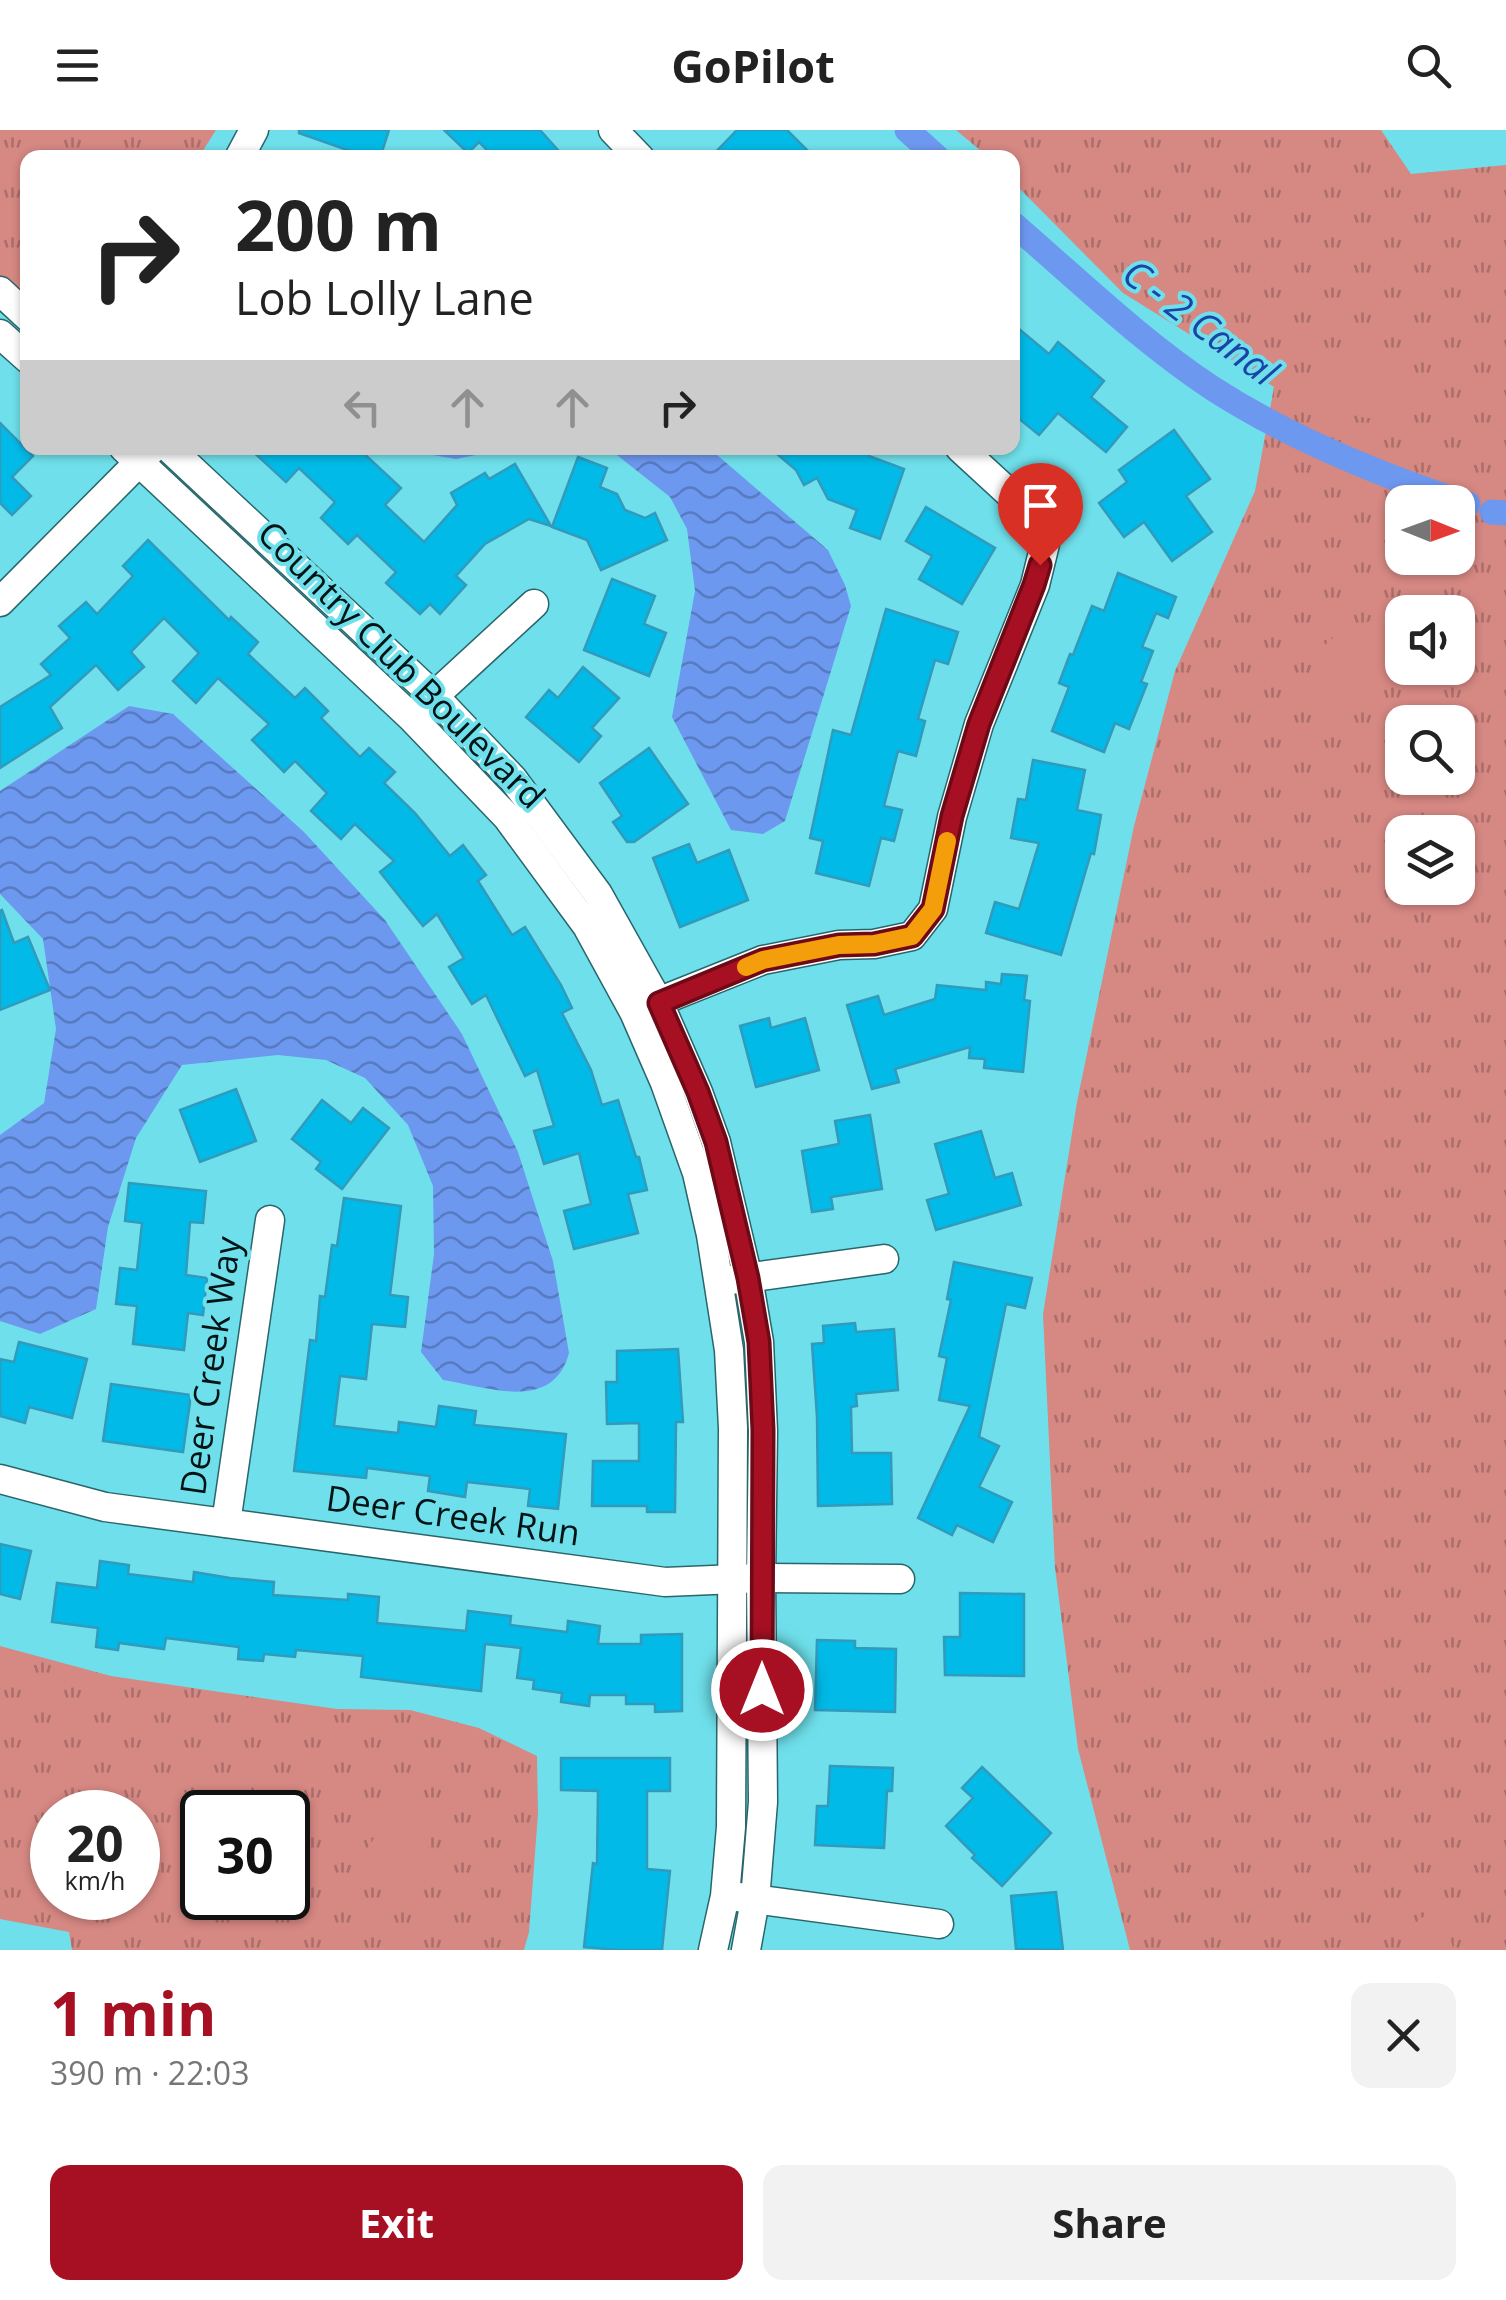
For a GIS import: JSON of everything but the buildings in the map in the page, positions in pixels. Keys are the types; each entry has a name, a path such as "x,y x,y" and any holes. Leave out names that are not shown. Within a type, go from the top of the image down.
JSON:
{"street":[{"path":"613,130 632,150"},
{"path":"0,291 20,310"},
{"path":"0,334 20,352"},
{"path":"0,602 136,455"},
{"name":"Country Club Boulevard","path":"142,455 507,816 646,1007 698,1092 716,1142 748,1278 760,1360 763,1430 730,1691 731,1827 725,1896 714,1950"},
{"name":"Country Club Boulevard","path":"176,455 433,695 513,780 598,894 646,1007 665,1083 696,1173 729,1350 764,1802 746,1950"},
{"path":"646,1007 763,960 912,936 933,909 952,816 979,724 1034,585 1044,544 1035,517 968,455"},
{"path":"412,718 534,604"},
{"name":"Deer Creek Way","path":"226,1523 270,1220"},
{"path":"719,1281 884,1259"},
{"name":"Deer Creek Run","path":"0,1479 105,1506 665,1582 900,1579"},
{"path":"725,1896 940,1924"}],"green space":[{"path":"0,130 216,130 203,150 20,150 20,289 0,279"},
{"path":"956,130 1381,130 1411,174 1506,165 1506,1950 1130,1950 1078,1749 1055,1568 1043,1314 1077,1102 1134,826 1175,671 1255,491 1274,387 1123,293 1020,189 1020,150 980,150"},
{"path":"1343,352 1398,375 1405,387 1400,412 1377,418 1355,416 1316,392 1322,367"},
{"path":"1385,619 1385,682 1350,712 1342,711 1322,694 1315,667 1327,643 1363,623"},
{"path":"0,1646 111,1676 337,1709 410,1710 479,1728 537,1756 538,1814 529,1932 524,1950 72,1950 69,1932 0,1919"},
{"path":"409,1797 420,1804 431,1824 423,1859 401,1881 387,1885 366,1883 360,1875 361,1857 381,1829 390,1805"},
{"path":"1432,1914 1444,1925 1454,1950 1410,1950 1414,1927"}],"water":[{"path":"432,455 476,455 456,459"},
{"path":"617,455 717,455 828,550 851,606 785,821 763,834 731,830 672,717 695,591 687,529 670,497"},
{"path":"129,706 173,714 304,832 385,920 462,1034 518,1152 553,1261 569,1353 561,1372 549,1384 517,1392 443,1380 421,1352 434,1254 433,1186 408,1125 365,1078 326,1060 278,1055 182,1065 136,1138 108,1227 96,1309 40,1334 0,1321 0,1135 44,1103 56,1029 43,939 0,894 0,791"}],"waterway":[{"name":"C - 2 Canal","path":"907,130 929,150"},
{"name":"C - 2 Canal","path":"1020,230 1135,330 1212,388 1273,424 1413,485"},
{"name":"C - 2 Canal","path":"1492,512 1506,513"}],"slow traffic":[{"path":"746,967 839,945 874,944 912,936 933,909 947,841"}],"route":[{"path":"762,1690 763,1430 759,1342 716,1142 659,1003 763,960 912,936 933,909 952,816 979,724 1040,565"}]}
